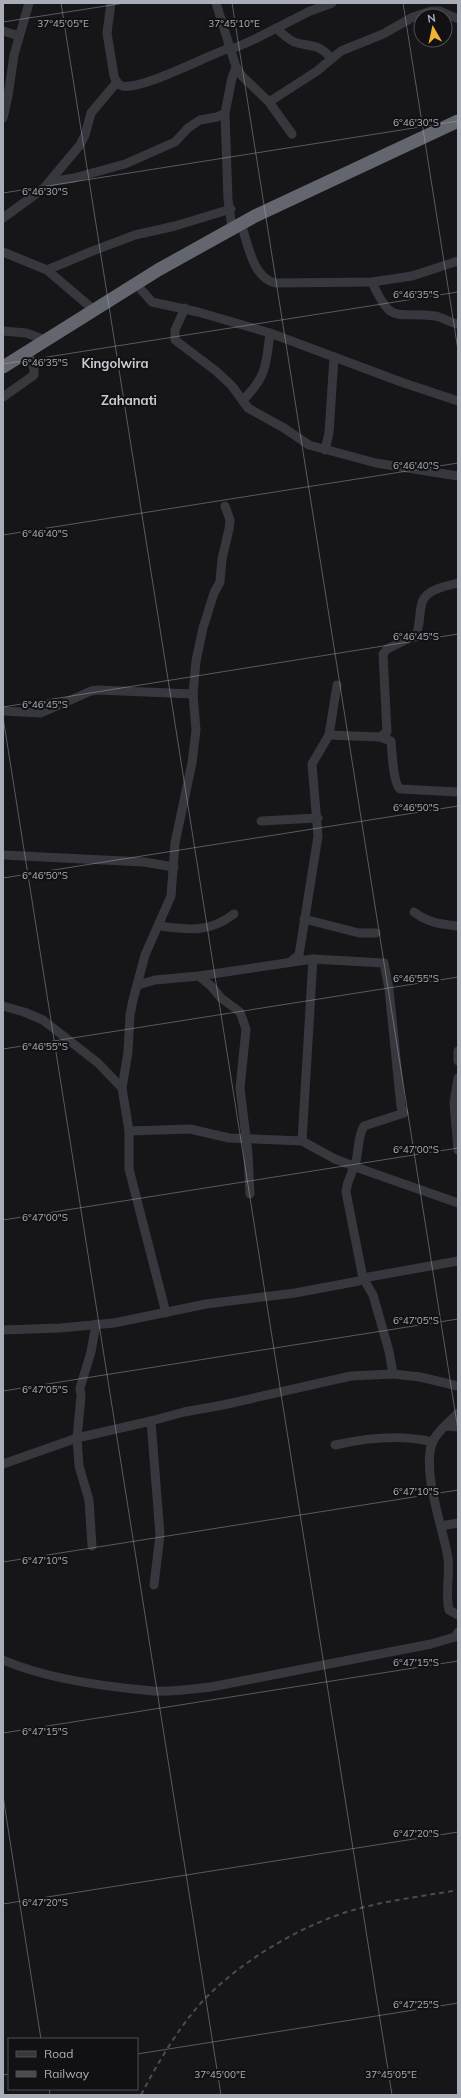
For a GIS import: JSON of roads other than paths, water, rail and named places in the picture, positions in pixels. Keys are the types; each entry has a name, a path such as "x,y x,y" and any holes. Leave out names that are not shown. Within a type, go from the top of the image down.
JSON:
{"highway":[{"path":"3,367 137,285 158,270 236,226 458,121"}],"street":[{"path":"3,118 14,55 28,3"},
{"path":"111,3 107,33 110,60 116,82 123,86 140,84 230,49 308,12 332,3"},
{"path":"216,3 236,67 242,76 269,102 292,134"},
{"path":"269,102 317,71 341,51 383,34 424,13 440,11 458,19"},
{"path":"276,28 297,43 316,45 324,50 331,58"},
{"path":"3,31 19,36"},
{"path":"236,67 232,78 226,113 228,193 236,226 255,264 268,281 294,284 372,282 412,276 458,262"},
{"path":"3,218 49,182 80,145 85,135 91,113 116,82"},
{"path":"49,182 84,176 125,164 175,142 188,128 200,120 217,117 226,113"},
{"path":"47,270 135,235 175,226 231,209"},
{"path":"3,252 47,270 94,310"},
{"path":"372,282 385,307 391,313 435,316 458,324"},
{"path":"137,285 152,302 185,308 270,333 458,401"},
{"path":"185,308 174,330 176,340 216,371 254,413 284,428 309,445 325,450 376,463 458,476"},
{"path":"3,331 26,333 46,340"},
{"path":"243,400 260,381 266,369 270,333"},
{"path":"3,397 34,375 34,369 28,352"},
{"path":"325,450 330,433 334,357"},
{"path":"166,1313 129,1169 129,1131 122,1088 128,1052 130,1015 146,956 160,926 171,896 175,843 192,763 196,730 193,694 196,661 203,628 214,593 220,582 222,559 230,520 225,506"},
{"path":"380,737 387,732 383,654 387,649 416,635 421,623 422,602 434,589 458,583"},
{"path":"289,962 299,955 318,836 318,818 312,764 330,735 337,686"},
{"path":"3,710 41,712 91,691 98,690 193,694"},
{"path":"330,735 380,737 391,741 395,776 398,787 458,792"},
{"path":"261,821 318,818"},
{"path":"3,855 144,862 174,867"},
{"path":"414,912 424,920 434,923 458,926"},
{"path":"160,926 193,930 222,923 234,914"},
{"path":"304,919 359,934 376,933"},
{"path":"138,985 155,980 199,976 313,958 382,962 387,972 401,1107 404,1113 364,1126 355,1166 348,1180 346,1192 363,1278 373,1295 390,1351 393,1374"},
{"path":"302,1141 313,958"},
{"path":"199,976 211,986 221,998 240,1012 246,1029 240,1088 250,1194"},
{"path":"3,1006 24,1012 43,1020 98,1063 122,1088"},
{"path":"458,1051 458,1061"},
{"path":"458,1078 454,1103 458,1150"},
{"path":"129,1131 190,1129 229,1138 302,1141 335,1158 355,1166 411,1188 458,1203"},
{"path":"3,1330 60,1328 114,1323 206,1304 295,1293 358,1281 363,1278 458,1261"},
{"path":"92,1546 90,1500 79,1466 77,1438 81,1396 80,1388 91,1352 96,1324"},
{"path":"3,1464 77,1438 184,1412 223,1405 350,1376 393,1374 420,1377 458,1386"},
{"path":"458,1413 432,1442 430,1457 432,1490 450,1571 447,1600 449,1610 458,1615"},
{"path":"151,1421 160,1528 154,1585"},
{"path":"446,1426 458,1427"},
{"path":"335,1445 385,1438 424,1440 432,1442"},
{"path":"441,1526 458,1523"},
{"path":"3,1660 55,1675 89,1682 154,1691 175,1690 211,1687 431,1644 455,1637 458,1632"}],"railway":[{"path":"141,2095 165,2052 194,2011 209,1994 227,1978 268,1949 313,1925 357,1909 458,1890"}],"district":[{"name":"Kingolwira","path":"115,363"},
{"name":"Zahanati","path":"129,400"}]}
